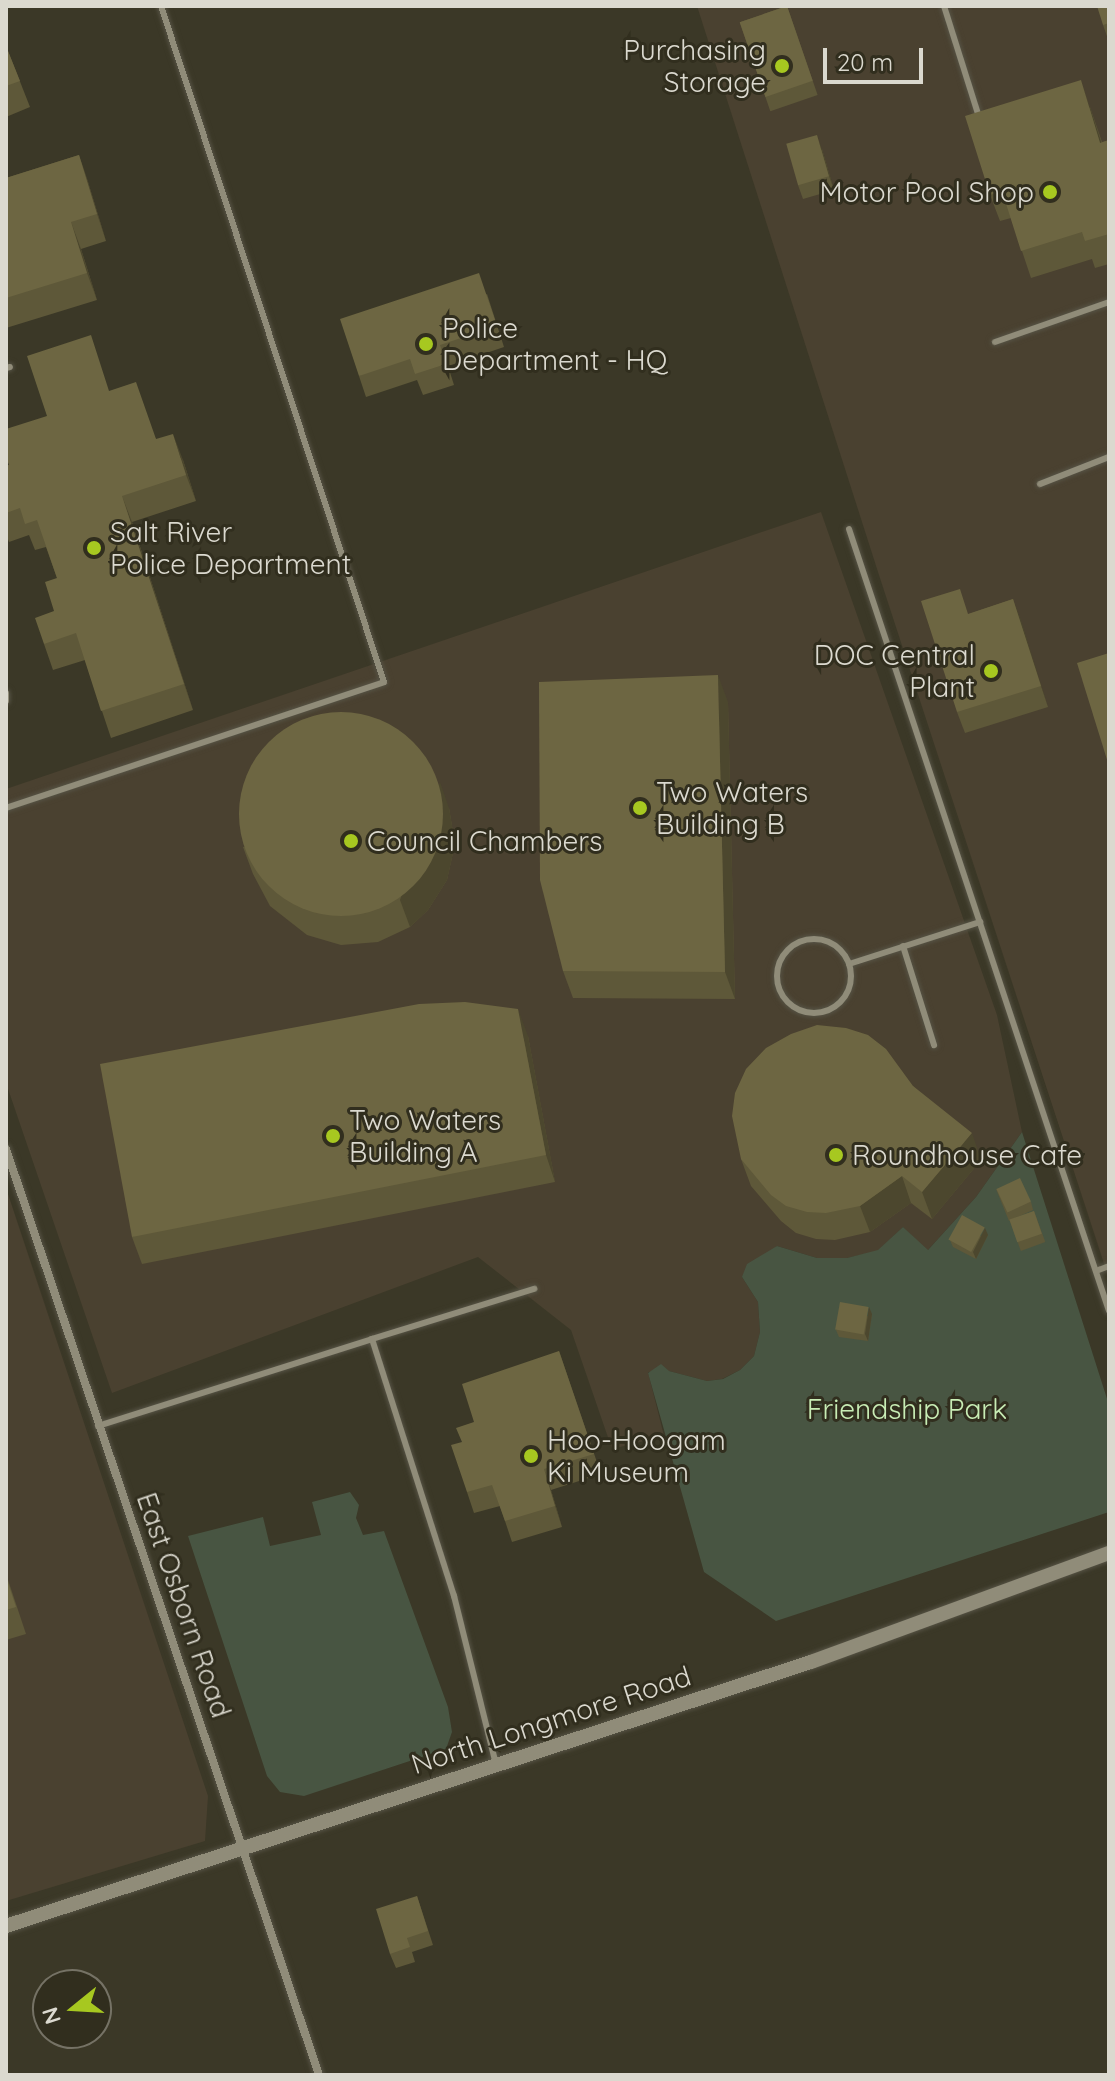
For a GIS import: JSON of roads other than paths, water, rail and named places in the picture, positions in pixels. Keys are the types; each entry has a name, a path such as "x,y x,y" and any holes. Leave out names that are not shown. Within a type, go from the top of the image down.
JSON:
{"street":[{"name":"East Osborn Road","path":"6,1149 319,2075"},
{"name":"North Longmore Road","path":"6,1926 811,1662 1109,1553"}],"lane":[{"path":"6,808 384,682 161,6"},
{"path":"944,6 978,114"},
{"path":"995,342 1109,302"},
{"path":"1040,484 1109,457"},
{"path":"849,529 1109,1311"},
{"path":"6,693 6,701"},
{"path":"849,964 980,922"},
{"path":"824,940 844,953 849,964 849,989 833,1009 808,1013 786,1002 779,991 778,967 782,956 800,941 824,940"},
{"path":"903,946 934,1045"},
{"path":"1096,1271 1109,1266"},
{"path":"98,1426 534,1289"},
{"path":"372,1339 454,1596 496,1765"}],"place":[{"name":"Purchasing Storage","path":"782,66"},
{"name":"Motor Pool Shop","path":"1050,192"},
{"name":"Police Department - HQ","path":"426,344"},
{"name":"Salt River Police Department","path":"94,548"},
{"name":"DOC Central Plant","path":"991,671"},
{"name":"Two Waters Building B","path":"640,808"},
{"name":"Council Chambers","path":"351,841"},
{"name":"Two Waters Building A","path":"333,1136"},
{"name":"Roundhouse Cafe","path":"836,1155"},
{"name":"Hoo-Hoogam Ki Museum","path":"531,1456"}],"park label":[{"name":"Friendship Park","path":"907,1409"}]}
